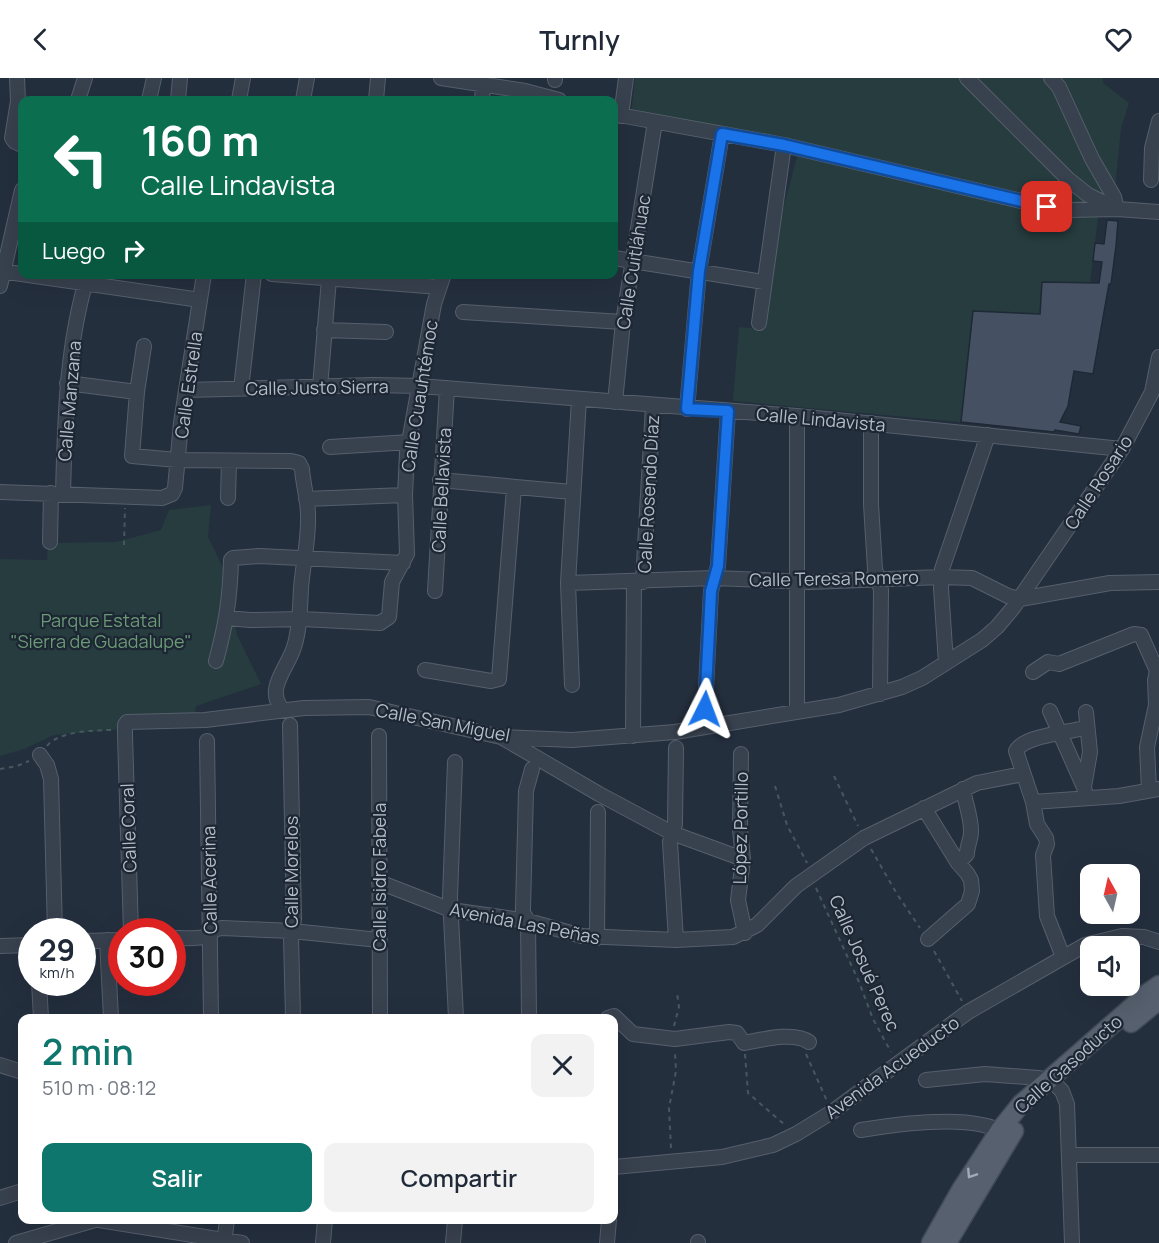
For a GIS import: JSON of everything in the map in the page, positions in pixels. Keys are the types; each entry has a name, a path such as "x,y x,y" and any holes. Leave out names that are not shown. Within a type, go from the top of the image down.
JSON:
{"main road":[{"name":"Calle Gasoducto","path":"931,1243 961,1190 1005,1134 1029,1112 1051,1082 1159,985"},
{"name":"Calle Gasoducto","path":"1051,1082 1159,1000"},
{"name":"Calle Gasoducto","path":"947,1243 1005,1134"}],"street":[{"path":"17,78 18,100 12,138 18,143"},
{"path":"79,96 85,78"},
{"path":"150,96 154,78"},
{"path":"178,96 180,78"},
{"path":"240,96 243,78"},
{"path":"304,96 307,78"},
{"path":"376,96 378,78"},
{"path":"441,78 544,96"},
{"path":"618,111 626,78"},
{"path":"967,78 1068,179 1088,195 1117,209"},
{"path":"1051,78 1059,87 1092,159 1114,197 1117,209"},
{"path":"482,96 483,85"},
{"path":"618,115 784,145 1047,207 1069,210 1117,209 1159,212"},
{"path":"1151,180 1152,148 1159,121"},
{"name":"Calle Cuitláhuac","path":"615,402 623,322 655,122"},
{"path":"687,409 699,271 722,134"},
{"path":"759,323 784,145"},
{"path":"0,286 18,206"},
{"path":"618,259 764,282"},
{"path":"2,271 18,273"},
{"path":"86,279 200,300"},
{"name":"Calle Manzana","path":"50,542 71,350 86,279"},
{"name":"Calle Estrella","path":"125,496 162,498 172,495 175,488 186,390 203,279"},
{"path":"241,389 253,279"},
{"path":"320,387 329,279"},
{"path":"387,279 442,281"},
{"name":"Calle Cuauhtémoc","path":"298,619 384,622 388,617 392,582 404,562 408,546 405,495 410,442 434,304 442,281"},
{"path":"463,312 623,322"},
{"path":"324,330 386,332"},
{"path":"144,346 137,392 132,456 177,460 291,461 298,463 302,469 308,514 306,558 294,647 275,689 275,697 283,710"},
{"name":"Calle Rosario","path":"1020,599 1122,449 1152,392 1159,357"},
{"path":"67,382 137,392"},
{"name":"Calle Justo Sierra","path":"186,390 420,386 447,388"},
{"name":"Calle Lindavista","path":"447,388 797,416 1122,449"},
{"name":"Calle Bellavista","path":"435,591 447,388"},
{"path":"572,685 568,583 579,399"},
{"name":"Calle Rosendo Díaz","path":"633,736 638,582 653,406"},
{"path":"704,727 711,591 718,566 728,411"},
{"path":"797,416 797,712"},
{"path":"871,423 875,569 881,590 880,694"},
{"path":"946,663 941,577 988,435"},
{"path":"330,447 410,442"},
{"path":"228,498 229,461"},
{"path":"440,480 572,492"},
{"path":"425,670 498,680 500,677 504,593 514,488"},
{"path":"0,492 125,496"},
{"path":"306,499 405,495"},
{"path":"216,661 227,618 233,558 259,556 404,562"},
{"name":"Calle Teresa Romero","path":"568,583 714,579 796,582 972,578 1008,596 1020,599"},
{"path":"1020,599 1110,583 1159,582"},
{"name":"Calle San Miguel","path":"125,725 130,722 205,720 283,710 369,707 501,736 572,740 633,736 704,727 797,712 880,694 922,678 982,640 997,627 1020,599"},
{"path":"227,618 298,619"},
{"path":"1033,672 1048,662 1059,664 1139,633 1150,652 1157,671 1155,680 1158,691 1155,728 1148,747 1154,790 1119,796 1085,793 1033,802"},
{"path":"1050,711 1085,793"},
{"path":"1085,793 1090,752 1086,712"},
{"name":"Calle Coral","path":"125,725 131,918"},
{"name":"Calle Morelos","path":"290,725 294,919 292,932 293,1014"},
{"path":"1063,957 1047,916 1043,855 1047,844 1046,838 1037,824 1033,802 1017,756 1017,749 1042,738 1087,727"},
{"name":"Calle Isidro Fabela","path":"379,736 380,1014"},
{"path":"501,736 599,794 672,833 743,859"},
{"name":"Calle Acerina","path":"207,741 211,1014"},
{"path":"676,748 675,824 670,842 676,940"},
{"path":"41,753 51,779 55,918"},
{"name":"López Portillo","path":"741,754 740,829 743,859 738,900 745,933"},
{"path":"455,762 451,909 456,1014"},
{"path":"529,1014 528,921 523,913 526,791 532,769"},
{"name":"Avenida Las Peñas","path":"379,882 451,909 528,921 582,936 676,940 721,939 745,933 764,919 786,894 864,838 963,789 983,781 1023,774"},
{"path":"958,863 967,854 972,826 963,789"},
{"path":"924,808 970,880 972,891 970,901 928,939"},
{"path":"597,938 598,812"},
{"path":"186,938 206,936 211,931 222,928 379,940"},
{"name":"Avenida Acueducto","path":"618,1167 671,1163 753,1151 773,1145 832,1112 968,1012 1085,945 1122,936 1144,937 1159,942"},
{"path":"96,940 107,940 111,1014"},
{"path":"0,946 18,945"},
{"path":"40,996 41,1014"},
{"path":"618,1020 633,1035 675,1039 729,1032 737,1033 744,1043 782,1037 804,1038 809,1042"},
{"path":"0,1065 18,1071"},
{"path":"926,1080 985,1074 1051,1082 1062,1091 1067,1104 1072,1243"},
{"path":"861,1130 884,1126 967,1122 986,1125 1005,1134"},
{"path":"1070,1155 1159,1155"},
{"path":"0,1198 18,1192"},
{"path":"16,1243 56,1237 87,1224"},
{"path":"120,1224 242,1243"},
{"path":"224,1242 226,1224"},
{"path":"322,1243 324,1224"},
{"path":"453,1243 455,1224"},
{"path":"607,1243 609,1224"}],"path":[{"path":"124,545 125,496"},
{"path":"0,769 17,766 41,753 52,741 65,736 99,730 123,732 125,725"},
{"path":"834,776 864,838 879,861"},
{"name":"Calle Josué Perec","path":"775,786 787,825 812,874 815,886 873,1019 896,1063"},
{"path":"671,1163 669,1108 676,1071 674,1022 678,1008 677,993"},
{"path":"809,1042 806,1052 807,1059 832,1112"},
{"path":"744,1043 748,1093 796,1134"}],"green space":[{"path":"635,78 1103,78 1103,83 1129,103 1121,128 1114,199 1098,218 1090,283 1042,282 1040,314 973,311 961,422 733,401 739,327 758,329 779,224 800,146 631,114"},
{"name":"Parque Estatal \"Sierra de Guadalupe\"","path":"211,505 208,537 228,578 237,635 261,684 196,706 195,713 169,714 123,729 54,735 24,749 0,756 0,559 47,560 48,543 116,542 161,530 169,510"}],"building":[{"path":"1107,220 1118,221 1116,246 1093,374 1074,371 1068,406 1060,422 1081,426 1079,434 961,422 973,311 1040,314 1042,282 1099,283 1102,262 1093,261 1095,243 1104,244"}],"route":[{"path":"705,709 711,591 718,566 728,411 687,409 699,271 722,134 784,145 1047,207"}]}
